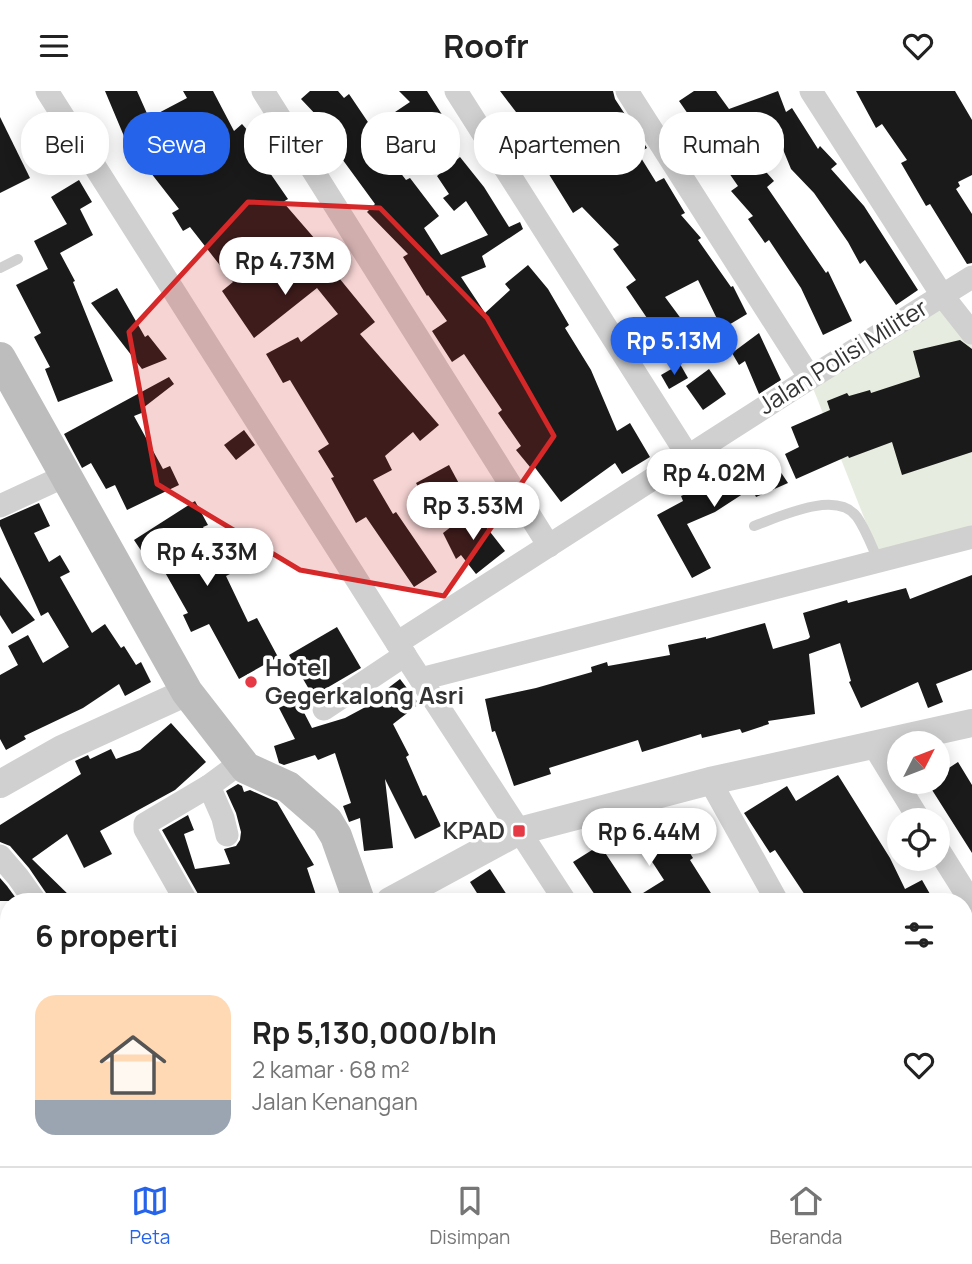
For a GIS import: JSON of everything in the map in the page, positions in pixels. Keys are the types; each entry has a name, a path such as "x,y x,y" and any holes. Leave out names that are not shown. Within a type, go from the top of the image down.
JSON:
{"main road":[{"path":"0,358 187,692 240,763 253,773 288,787 327,821 337,836 356,893"}],"street":[{"path":"47,91 401,649 560,893"},
{"path":"263,91 549,546"},
{"path":"456,91 688,456"},
{"path":"627,91 810,378"},
{"path":"811,91 942,295 972,333"},
{"name":"Jalan Polisi Militer","path":"324,709 401,649 549,546 972,277"},
{"path":"0,506 67,475"},
{"path":"421,679 972,537"},
{"path":"0,784 62,749 187,692"},
{"path":"405,893 519,831 710,781 972,723"},
{"path":"874,746 912,808"},
{"path":"182,893 145,827 147,822 209,786 240,763"},
{"path":"710,781 773,893"},
{"path":"209,786 223,818 227,835"},
{"path":"0,856 29,893"},
{"path":"950,868 966,893"}],"lane":[{"path":"0,268 19,259"},
{"path":"754,527 811,506 839,505 849,509 857,517 879,562"}],"highlighted area":[{"path":"248,202 380,208 487,318 554,436 444,596 300,570 157,484 129,332"}],"shaded area":[{"path":"939,299 972,340 972,534 880,558 811,383"}],"building":[{"path":"105,91 137,91 146,112 123,112 123,134"},
{"path":"183,91 213,91 224,112 160,112 187,98"},
{"path":"310,91 338,91 344,98 349,94 361,112 361,175 402,175 406,180 410,178 439,216 424,228 441,255 488,235 466,201 454,211 443,198 449,194 437,176 460,175 460,157 484,187 509,227 520,222 523,229 482,256 486,267 461,277 485,313 510,290 505,284 528,265 548,289 569,325 565,328 591,370 617,431 630,423 650,457 622,474 615,463 561,502 533,465 530,467 516,450 521,446 498,413 502,410 464,354 452,362 432,331 447,321 427,296 403,257 408,254 367,212 375,204 347,166 347,112 313,112 301,99"},
{"path":"399,91 427,91 440,112 395,112 410,102"},
{"path":"500,91 613,91 623,112 516,112"},
{"path":"694,91 716,91 729,109 778,91 786,112 792,108 818,149 820,146 837,164 831,169 864,206 918,290 896,305 865,260 860,264 814,193 791,169 784,152 784,112 687,112 679,101"},
{"path":"856,91 955,91 972,120 972,175 958,182 960,186 956,189 972,214 972,263 967,264 930,204 926,206 901,163 907,160 882,124 876,128"},
{"path":"0,117 21,160 21,175 29,175 30,178 0,193"},
{"path":"230,123 234,131 242,124 244,175 271,175 288,199 283,202 341,269 335,273 375,322 360,334 439,425 420,441 413,432 385,456 392,470 373,480 393,514 396,512 437,572 414,587 366,517 356,523 318,451 329,444 290,380 283,383 266,354 298,337 301,342 338,314 317,288 254,338 222,291 233,282 190,227 183,231 172,213 179,209 152,175 230,175"},
{"path":"645,164 656,182 664,178 685,213 681,215 701,238 698,240 731,287 733,286 747,314 722,329 698,280 665,297 699,343 668,362 643,325 649,321 626,287 636,280 613,249 619,245 582,207 573,213 549,175 645,175"},
{"path":"730,175 769,175 774,181 767,187 826,273 828,271 852,321 823,335 801,288 769,240 765,243 748,219 753,216 731,191 738,186"},
{"path":"79,180 92,202 80,209 93,235 60,253 75,281 73,282 113,381 58,402 45,369 50,367 34,337 41,333 16,285 48,269 34,241 67,224 51,197"},
{"path":"117,288 145,337 148,335 167,359 142,369 91,303"},
{"path":"759,333 781,380 759,394 745,361 739,365 732,353"},
{"path":"960,340 972,349 972,452 902,475 892,442 849,458 848,456 796,479 785,454 799,447 791,427 830,410 827,401 847,393 849,396 870,390 871,393 920,377 913,351"},
{"path":"680,364 688,378 669,389 661,375"},
{"path":"709,369 726,394 703,410 686,386"},
{"path":"169,377 174,384 143,408 144,412 134,416 163,469 170,466 179,485 127,510 115,485 106,489 91,463 82,468 64,434"},
{"path":"244,430 255,445 236,460 224,445"},
{"path":"772,459 788,483 756,497 752,488 715,512 687,524 711,568 692,578 657,515 683,501 681,496 705,485 707,488 735,470 737,475"},
{"path":"449,465 463,491 430,509 416,483"},
{"path":"195,501 208,525 203,527 230,574 226,576 248,622 257,618 278,657 239,679 209,624 191,632 183,615 188,613 154,553 146,558 134,540"},
{"path":"39,503 50,526 34,533 49,562 60,555 70,572 60,577 92,633 105,624 136,665 141,662 151,682 125,696 119,684 83,708 24,736 26,739 6,750 0,739 0,675 18,665 8,646 28,635 43,663 69,647 48,612 41,616 0,526 0,520"},
{"path":"473,510 505,551 476,574 461,555 456,559 443,533"},
{"path":"972,575 972,670 936,684 943,702 928,708 918,682 861,708 849,682 851,681 840,643 809,654 815,714 768,721 769,724 742,733 740,729 702,738 701,734 642,752 638,740 549,768 551,774 514,786 495,731 492,732 485,699 592,672 591,667 607,662 608,666 670,655 668,645 706,639 765,623 773,649 810,637 803,613 847,600 848,603 906,588 910,599"},
{"path":"0,577 35,620 12,634 0,615"},
{"path":"337,627 361,668 313,696 289,655"},
{"path":"400,679 419,704 393,724 409,755 406,757 423,796 426,795 441,826 415,839 385,779 393,848 364,851 360,818 349,822 343,806 351,803 335,753 318,760 315,755 284,765 279,763 274,746 295,739 279,708 297,699 312,728 345,718 386,696 383,692"},
{"path":"171,723 206,762 175,790 100,831 112,854 84,868 67,834 32,859 67,893 46,893 10,846 0,842 0,825 81,774 75,761 88,755 90,759 111,749 116,759 140,750"},
{"path":"958,762 972,785 972,853 950,818 950,808 943,808 935,795 950,795 950,767"},
{"path":"838,775 887,853 887,871 896,871 905,889 922,880 929,893 804,893 775,850 770,853 744,813 787,786 796,801"},
{"path":"238,784 244,792 250,790 277,802 314,865 307,868 315,893 197,893 162,830 188,815 194,830 184,834 195,869 230,864 224,849 236,846 241,832 226,791"},
{"path":"663,811 693,858 690,860 711,893 643,893 664,880 632,831"},
{"path":"600,845 632,893 594,893 573,862"},
{"path":"490,869 506,893 477,893 470,882"},
{"path":"0,878 12,893 0,893"}],"place":[{"name":"Hotel Gegerkalong Asri","path":"251,682"},
{"name":"KPAD","path":"519,831"}]}
